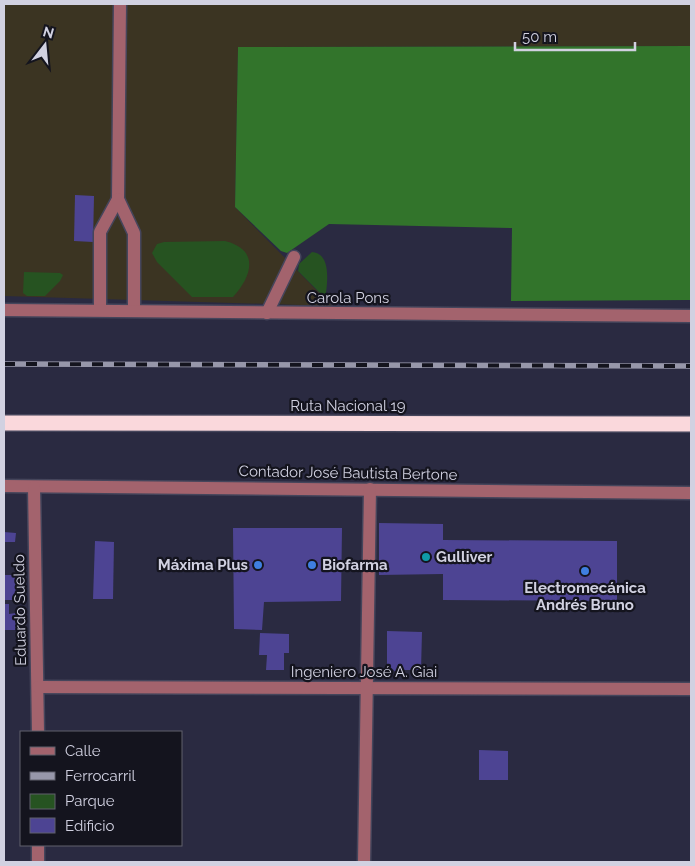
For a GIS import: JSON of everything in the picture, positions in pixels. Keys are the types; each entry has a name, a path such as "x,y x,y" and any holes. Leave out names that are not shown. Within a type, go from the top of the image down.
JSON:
{"highway":[{"name":"Ruta Nacional 19","path":"4,423 691,424"}],"street":[{"path":"120,4 118,199 134,233 134,309"},
{"path":"100,309 100,232 118,199"},
{"path":"267,314 294,257"},
{"name":"Carola Pons","path":"4,310 134,309 267,314 691,316"},
{"name":"Contador José Bautista Bertone","path":"4,486 691,493"},
{"name":"Eduardo Sueldo","path":"34,487 38,731"},
{"path":"364,862 370,489"},
{"name":"Ingeniero José A. Giai","path":"38,687 691,689"},
{"path":"38,846 38,862"}],"shaded area":[{"path":"4,4 691,4 691,46 238,47 235,207 332,306 4,296"}],"green space":[{"path":"691,46 691,300 511,301 512,228 329,224 287,253 281,251 235,207 238,47"},
{"path":"225,241 236,245 244,251 248,257 249,264 245,281 233,297 192,297 157,262 152,253 157,244 164,242"},
{"path":"312,252 322,258 327,270 325,298 298,271 299,264"},
{"path":"24,272 60,273 63,275 60,281 45,296 27,296 23,293"}],"building":[{"path":"75,195 94,196 93,242 74,241"},
{"path":"379,523 443,524 443,540 617,541 617,601 443,600 443,574 379,575"},
{"path":"233,528 342,528 341,601 264,602 262,630 234,629"},
{"path":"4,532 16,533 15,542 4,542"},
{"path":"95,541 114,542 113,599 93,599"},
{"path":"4,575 17,575 16,600 4,600"},
{"path":"4,604 9,604 9,614 16,613 16,630 4,630"},
{"path":"387,631 422,632 421,670 399,670 399,675 387,664"},
{"path":"260,633 289,634 289,653 284,653 284,670 266,670 267,655 259,655"},
{"path":"479,750 508,751 508,780 479,780"}],"railway":[{"path":"4,364 691,366"}],"place":[{"name":"Gulliver","path":"426,557"},
{"name":"Máxima Plus","path":"258,565"},
{"name":"Biofarma","path":"312,565"},
{"name":"Electromecánica Andrés Bruno","path":"585,571"}]}
